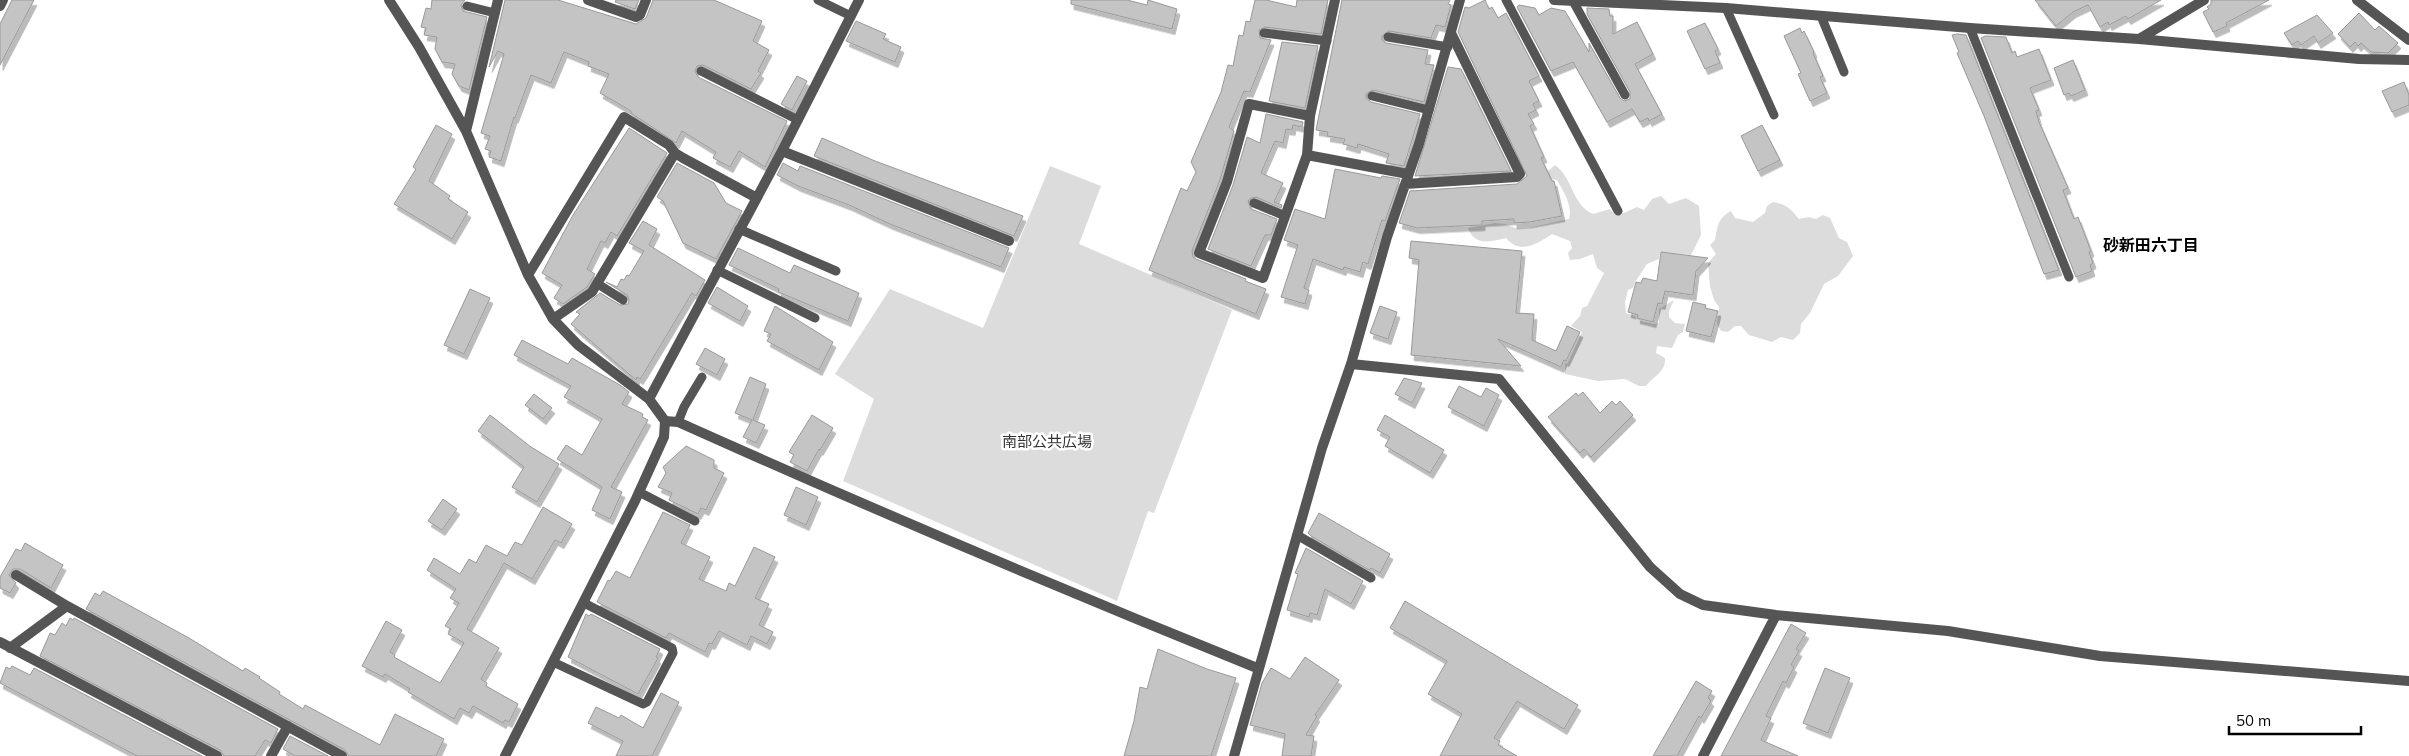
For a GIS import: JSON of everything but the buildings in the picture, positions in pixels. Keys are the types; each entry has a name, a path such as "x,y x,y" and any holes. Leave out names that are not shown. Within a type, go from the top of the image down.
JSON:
{"street":[{"path":"0,6 3,0"},
{"path":"389,0 420,47 466,132 528,274 553,319 578,345 649,399 666,420 678,422 847,498 1044,582 1257,668"},
{"path":"466,132 498,0"},
{"path":"588,0 636,17 640,15 646,0"},
{"path":"649,399 755,198 782,151 859,0"},
{"path":"1310,116 1249,104 1227,182 1199,253 1263,278 1306,155 1310,116 1335,0"},
{"path":"1234,756 1257,668 1322,448 1351,364 1387,237 1448,47 1460,0"},
{"path":"1554,0 1647,2 1970,28 2139,38 2358,59 2409,60"},
{"path":"2139,38 2204,0"},
{"path":"2357,0 2409,40"},
{"path":"1306,155 1406,179 1517,177 1520,174 1452,33"},
{"path":"528,274 624,117 648,130 669,145 675,153 755,198"},
{"path":"782,151 1009,241"},
{"path":"553,319 592,292 598,284 675,153"},
{"path":"1351,364 1499,380 1650,567 1680,594 1703,605 1776,615 1948,631 2100,656 2409,681"},
{"path":"505,756 639,492 664,437 666,420"},
{"path":"16,575 67,606 342,756"},
{"path":"10,648 67,606"},
{"path":"1703,756 1776,615"},
{"path":"0,642 217,756"},
{"path":"271,756 288,726"}],"lane":[{"path":"818,0 851,16"},
{"path":"1506,0 1618,211"},
{"path":"1573,1 1625,95"},
{"path":"467,6 495,13"},
{"path":"1726,8 1774,116"},
{"path":"1821,16 1844,72"},
{"path":"1970,28 2069,277"},
{"path":"1264,33 1327,41"},
{"path":"1388,37 1448,47"},
{"path":"701,71 798,120"},
{"path":"1372,96 1428,110"},
{"path":"1254,203 1285,216"},
{"path":"739,229 836,271"},
{"path":"717,270 815,318"},
{"path":"598,284 623,300"},
{"path":"678,422 684,407 702,377"},
{"path":"639,492 695,521"},
{"path":"1297,535 1371,578"},
{"path":"553,662 643,704 647,702 673,653 672,648 584,603"}],"green space":[{"path":"1555,165 1566,177 1580,204 1593,214 1610,209 1615,214 1624,213 1637,207 1644,210 1652,199 1661,196 1669,204 1686,198 1699,206 1701,235 1691,255 1660,252 1659,259 1647,264 1633,288 1628,290 1625,302 1626,313 1635,316 1636,320 1654,324 1659,323 1659,309 1674,300 1669,311 1669,317 1675,323 1685,324 1683,332 1678,335 1672,348 1657,346 1656,353 1665,358 1664,367 1646,386 1639,386 1625,379 1598,381 1565,374 1565,364 1568,363 1582,332 1571,326 1580,316 1582,308 1587,306 1604,273 1597,268 1593,254 1580,259 1570,260 1568,253 1572,248 1570,241 1552,234 1535,244 1523,247 1511,243 1506,238 1495,241 1479,240 1474,238 1468,228 1495,223 1515,228 1528,228 1569,219 1569,203 1564,193 1557,180 1551,179 1547,175 1548,171"},
{"name":"南部公共広場","path":"1050,166 1101,186 1079,244 1232,310 1154,513 1148,511 1117,601 843,481 874,399 835,374 890,289 983,328"},
{"path":"1773,202 1788,208 1799,219 1809,217 1816,219 1823,215 1830,218 1839,238 1847,242 1853,256 1838,276 1824,284 1810,313 1801,324 1800,333 1793,340 1781,337 1772,342 1749,335 1741,326 1735,326 1728,332 1721,331 1717,324 1719,307 1714,300 1710,286 1708,263 1716,254 1710,245 1715,240 1719,223 1723,217 1731,211 1735,218 1753,222 1765,213 1767,206"}],"district":[{"name":"砂新田六丁目","path":"2151,245"}]}
